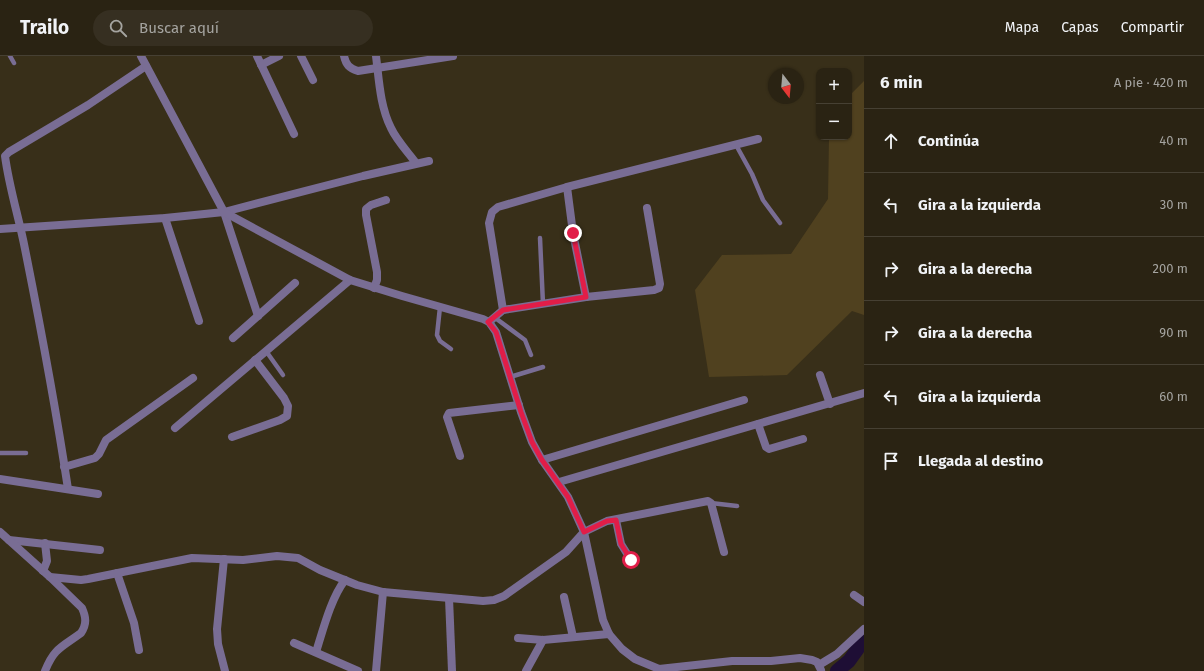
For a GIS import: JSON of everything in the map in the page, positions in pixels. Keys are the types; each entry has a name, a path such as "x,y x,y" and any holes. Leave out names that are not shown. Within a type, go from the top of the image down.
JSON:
{"street":[{"path":"257,56 294,134"},
{"path":"262,65 279,56"},
{"path":"301,56 313,80"},
{"path":"344,56 346,64 351,69 358,71 425,58 453,56"},
{"path":"376,56 382,97 388,121 395,135 416,163"},
{"path":"142,57 224,212 258,316"},
{"path":"68,489 54,403 21,228 4,174 5,156 88,105 146,66"},
{"path":"503,310 489,222 492,212 498,207 567,187 758,139"},
{"path":"0,229 165,218 224,212 429,160"},
{"path":"567,187 573,233 586,297"},
{"path":"374,288 377,280 377,272 366,209 371,205 386,200"},
{"path":"224,212 350,280 440,307 491,320 503,310 586,297 654,290 659,288 660,284 647,208"},
{"path":"165,218 199,321"},
{"path":"175,428 350,280"},
{"path":"233,338 295,283"},
{"path":"491,320 532,442 542,460 559,482 568,497 584,532 604,620 609,634 622,649 635,658 659,669 732,661 771,661 800,658 812,660 820,669 864,629"},
{"path":"232,437 280,420 287,416 288,406 284,398 255,360"},
{"path":"820,375 830,404"},
{"path":"64,467 95,458 99,454 106,440 193,378"},
{"path":"559,482 758,424 863,396"},
{"path":"542,460 744,400"},
{"path":"460,456 447,416 449,413 519,405"},
{"path":"758,424 766,447 769,449 803,439"},
{"path":"0,479 98,494"},
{"path":"50,577 80,580 192,558 243,560 277,556 298,558 357,586 383,592 483,601 494,600 504,596 566,552 584,532 607,521 708,501 711,504 724,552"},
{"path":"616,520 621,544 631,560"},
{"path":"0,532 82,608 86,621 81,633 50,658 45,671"},
{"path":"9,540 100,550"},
{"path":"43,571 47,561 45,543"},
{"path":"224,559 217,629 218,644 225,671"},
{"path":"117,573 134,623 139,650"},
{"path":"316,652 334,598 345,580"},
{"path":"376,671 383,592"},
{"path":"854,595 864,602"},
{"path":"564,597 573,637"},
{"path":"450,598 452,671"},
{"path":"518,638 543,640 609,634"},
{"path":"526,671 543,640"},
{"path":"294,643 358,671"}],"lane":[{"path":"10,56 14,63"},
{"path":"736,145 752,174 763,200 780,223"},
{"path":"540,238 543,304"},
{"path":"440,307 438,335 440,341 451,349"},
{"path":"491,320 525,340 531,355"},
{"path":"266,352 284,375"},
{"path":"510,377 543,367"},
{"path":"0,453 26,453"},
{"path":"711,504 737,506"}],"shaded area":[{"path":"864,81 864,315 852,311 787,375 709,377 695,290 722,255 791,254 828,199 829,140 852,140 852,93"}],"waterway":[{"path":"837,671 849,661 864,640"}],"route":[{"path":"573,233 586,297 503,310 488,322 496,332 532,442 542,460 559,482 568,497 584,532 607,521 616,520 621,544 631,560"}]}
